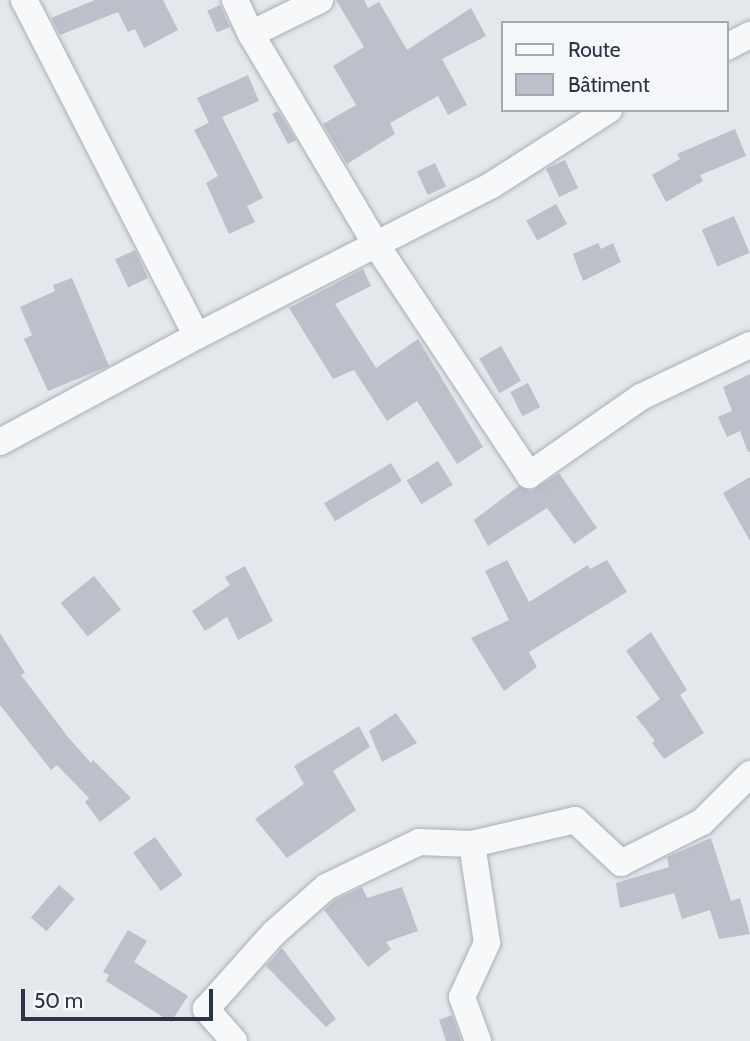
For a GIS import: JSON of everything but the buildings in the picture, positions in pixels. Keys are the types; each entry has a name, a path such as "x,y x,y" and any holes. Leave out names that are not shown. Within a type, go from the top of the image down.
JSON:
{"street":[{"path":"24,0 197,336"},
{"path":"235,0 251,34 377,246 529,475 641,397 750,345"},
{"path":"251,34 320,0"},
{"path":"729,46 750,35"},
{"path":"0,442 197,336 492,185 606,112"},
{"path":"234,1041 206,1009 274,933 326,887 419,842 472,844 575,820 621,863 702,822 750,774"},
{"path":"472,844 487,943 462,997 478,1041"}]}
